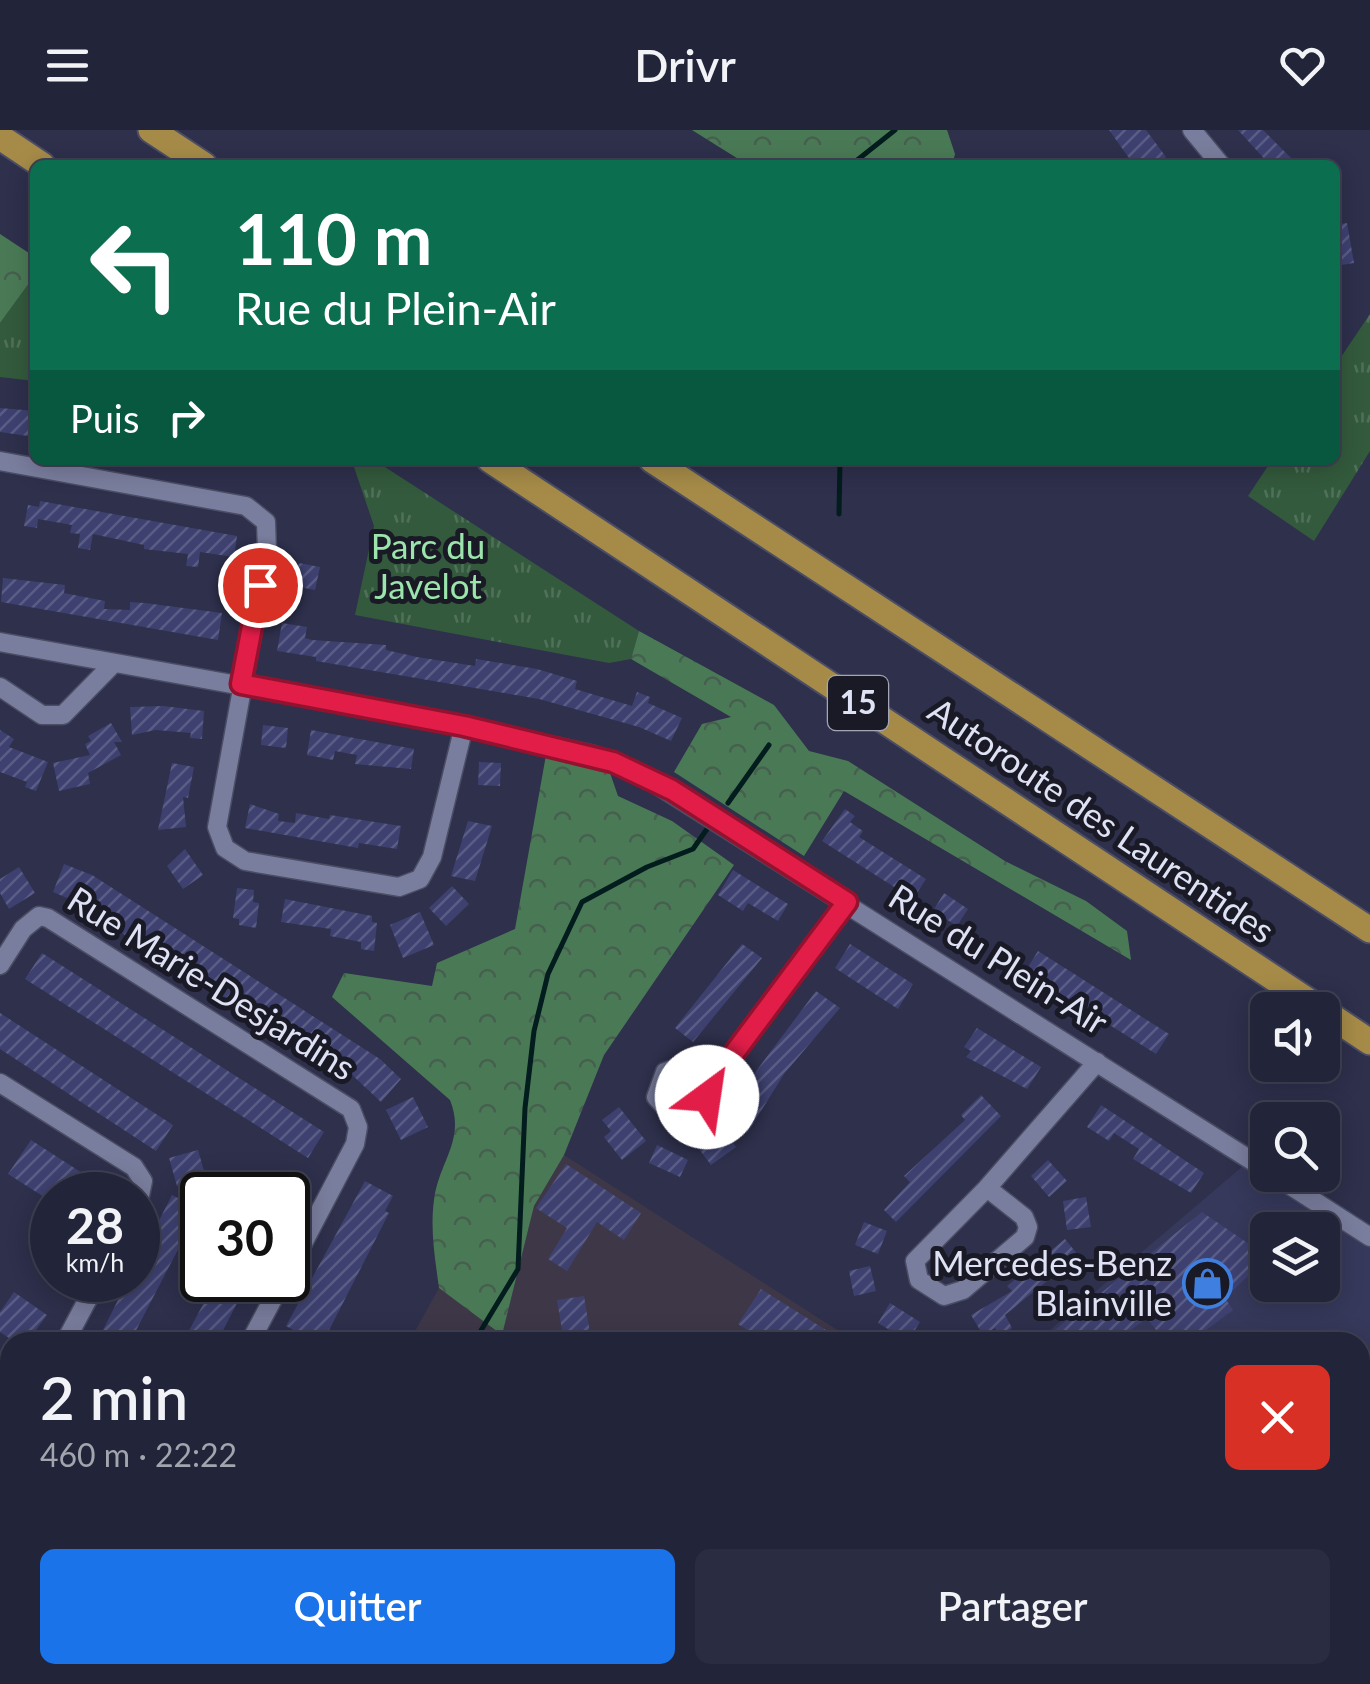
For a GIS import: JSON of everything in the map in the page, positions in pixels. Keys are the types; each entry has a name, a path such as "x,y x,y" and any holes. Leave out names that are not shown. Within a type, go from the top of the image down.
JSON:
{"highway":[{"path":"150,130 196,160"},
{"path":"0,138 34,160"},
{"name":"Autoroute des Laurentides","path":"498,465 1295,992"},
{"name":"Autoroute des Laurentides","path":"660,465 1370,930"},
{"name":"Autoroute des Laurentides","path":"1340,1022 1370,1042"}],"street":[{"path":"1192,130 1216,160"},
{"path":"0,462 246,506 266,522 267,551 218,826 225,848 245,861 399,887 420,879 432,856 464,726"},
{"name":"Rue du Plein-Air","path":"0,642 464,726 594,755 632,768 1250,1160"},
{"path":"0,687 42,714 62,715 114,663"},
{"path":"708,1088 847,902"},
{"name":"Rue Marie-Desjardins","path":"0,965 29,921 39,916 48,918 352,1109 358,1127 355,1144 310,1230"},
{"path":"987,1188 1024,1217 1028,1227 1025,1237 963,1290 944,1296 919,1280 916,1261 987,1188 1097,1062"},
{"path":"0,1083 137,1172"},
{"name":"Rue du Plein-Air","path":"1300,1192 1370,1237"},
{"path":"70,1332 86,1302"},
{"path":"255,1332 271,1302"}],"shaded area":[{"path":"564,1155 840,1332 502,1332 534,1206"},
{"path":"1243,1166 1250,1170 1250,1192 1284,1192 1315,1212 1250,1212 1250,1302 1340,1302 1340,1228 1370,1247 1370,1332 1048,1332"},
{"path":"439,1288 499,1332 415,1332"}],"green space":[{"path":"692,130 947,130 955,154 953,160 740,160"},
{"path":"0,234 30,254 30,282 0,323"},
{"path":"30,282 30,380 0,377 0,323"},
{"path":"1370,314 1370,451 1314,541 1248,496 1269,465 1340,465 1340,359"},
{"name":"Parc du Javelot","path":"351,465 382,465 639,631 631,659 609,663 355,615 374,526"},
{"path":"639,631 774,705 809,751 848,761 1005,861 1086,901 1127,931 1131,960 844,791 804,856 674,772 702,724 731,717 631,659"},
{"path":"546,755 609,770 618,796 672,821 734,865 604,1055 564,1155 534,1206 503,1332 498,1332 439,1288 433,1211 455,1127 450,1100 332,997 344,973 432,986 437,963 515,929"}],"building":[{"path":"1109,130 1146,130 1166,157 1130,160"},
{"path":"1238,130 1263,130 1293,160 1265,160"},
{"path":"1347,223 1354,263 1340,265 1340,224"},
{"path":"0,408 30,411 30,436 0,432"},
{"path":"40,501 237,536 234,557 200,552 198,567 186,566 188,554 144,549 144,545 93,534 90,550 78,548 80,534 70,533 72,525 38,519 37,528 24,526 28,505 39,507"},
{"path":"299,563 320,567 315,590 289,585"},
{"path":"3,578 65,585 64,593 105,601 104,609 130,610 130,602 222,613 218,640 1,602"},
{"path":"282,623 307,627 305,638 312,640 386,645 386,650 475,666 476,659 537,669 577,681 575,689 632,706 637,692 650,697 648,703 682,718 671,741 639,727 539,699 316,661 316,657 277,651"},
{"path":"130,707 204,711 202,739 190,738 191,733 156,730 132,735"},
{"path":"111,723 122,742 114,742 121,755 88,773 90,784 59,791 53,763 90,755 85,744 91,741 88,736"},
{"path":"263,725 288,728 286,748 261,745"},
{"path":"0,730 14,739 9,747 48,762 36,791 25,787 27,782 0,772"},
{"path":"311,730 414,749 411,769 355,764 357,755 335,751 333,760 307,755"},
{"path":"479,762 501,763 500,786 478,785"},
{"path":"172,763 194,767 188,798 183,797 186,827 158,830"},
{"path":"250,804 279,814 278,821 295,823 296,813 401,826 397,849 359,843 358,848 245,828"},
{"path":"845,809 855,816 850,822 863,831 859,837 926,879 913,899 822,841"},
{"path":"468,821 492,826 475,881 451,876"},
{"path":"185,849 203,875 183,889 167,866"},
{"path":"64,864 92,875 380,1059 401,1079 381,1102 350,1073 348,1076 90,913 93,909 53,892"},
{"path":"19,867 35,893 9,909 0,893 0,879"},
{"path":"733,870 788,904 778,921 748,903 743,911 718,895"},
{"path":"452,886 469,904 446,926 429,908"},
{"path":"237,888 254,890 253,902 259,903 256,928 239,925 239,919 233,918"},
{"path":"944,893 968,909 957,926 933,911"},
{"path":"285,899 372,916 372,922 377,923 374,951 361,949 361,942 330,936 331,929 281,922"},
{"path":"420,912 434,945 403,958 390,925"},
{"path":"742,944 762,958 693,1042 675,1028"},
{"path":"850,944 913,984 898,1009 835,968"},
{"path":"1038,951 1169,1034 1156,1054 1025,972"},
{"path":"42,953 324,1132 308,1158 25,979"},
{"path":"816,991 840,1008 784,1074 748,1132 728,1117 752,1085 748,1082"},
{"path":"0,1013 173,1125 156,1151 0,1049"},
{"path":"977,1028 1041,1067 1027,1089 966,1057 971,1051 964,1047"},
{"path":"981,1095 1001,1116 896,1222 884,1210 910,1182 904,1176 965,1120 961,1115"},
{"path":"413,1097 428,1127 401,1140 386,1110"},
{"path":"1101,1105 1204,1173 1191,1193 1133,1159 1139,1149 1114,1133 1109,1141 1087,1127"},
{"path":"619,1107 646,1141 622,1160 604,1137 611,1131 602,1120"},
{"path":"724,1131 736,1147 711,1165 699,1149"},
{"path":"31,1140 80,1172 30,1172 30,1188 8,1174"},
{"path":"657,1145 688,1160 680,1177 649,1163"},
{"path":"198,1150 204,1172 180,1172 177,1186 169,1158"},
{"path":"1048,1160 1067,1181 1049,1197 1031,1176"},
{"path":"566,1164 641,1213 624,1240 597,1222 567,1271 548,1259 567,1228 536,1208"},
{"path":"365,1181 393,1196 385,1211 389,1213 328,1332 297,1332 286,1326 299,1302 310,1302 310,1282"},
{"path":"172,1195 180,1199 180,1246 160,1284 160,1219"},
{"path":"1086,1197 1091,1227 1067,1230 1063,1201"},
{"path":"1202,1212 1250,1245 1250,1274 1225,1298 1233,1310 1204,1332 1158,1332 1147,1318 1128,1332 1052,1332"},
{"path":"864,1222 887,1231 878,1254 855,1245"},
{"path":"1065,1239 1078,1255 1067,1264 1072,1270 1062,1279 1057,1273 1005,1315 1012,1328 1006,1332 995,1328 981,1332 971,1315 1012,1291 1007,1286"},
{"path":"870,1266 876,1291 854,1296 849,1271"},
{"path":"761,1289 829,1332 750,1332 738,1324"},
{"path":"14,1292 47,1315 34,1332 0,1332 0,1312"},
{"path":"584,1296 590,1332 562,1332 557,1300"},
{"path":"117,1302 151,1302 135,1332 102,1332"},
{"path":"204,1302 238,1302 222,1332 188,1332"},
{"path":"890,1303 920,1322 914,1332 893,1332 878,1323"}],"waterway":[{"path":"857,160 895,130"},
{"path":"839,514 840,465"},
{"path":"728,803 769,745"},
{"path":"480,1332 518,1269 525,1108 534,1031 548,974 582,902 647,867 693,849 707,829"}],"place":[{"name":"Mercedes-Benz Blainville","path":"1207,1284"}],"route":[{"path":"260,585 241,684 464,726 594,755 632,768 847,902 708,1088 707,1097"}]}
